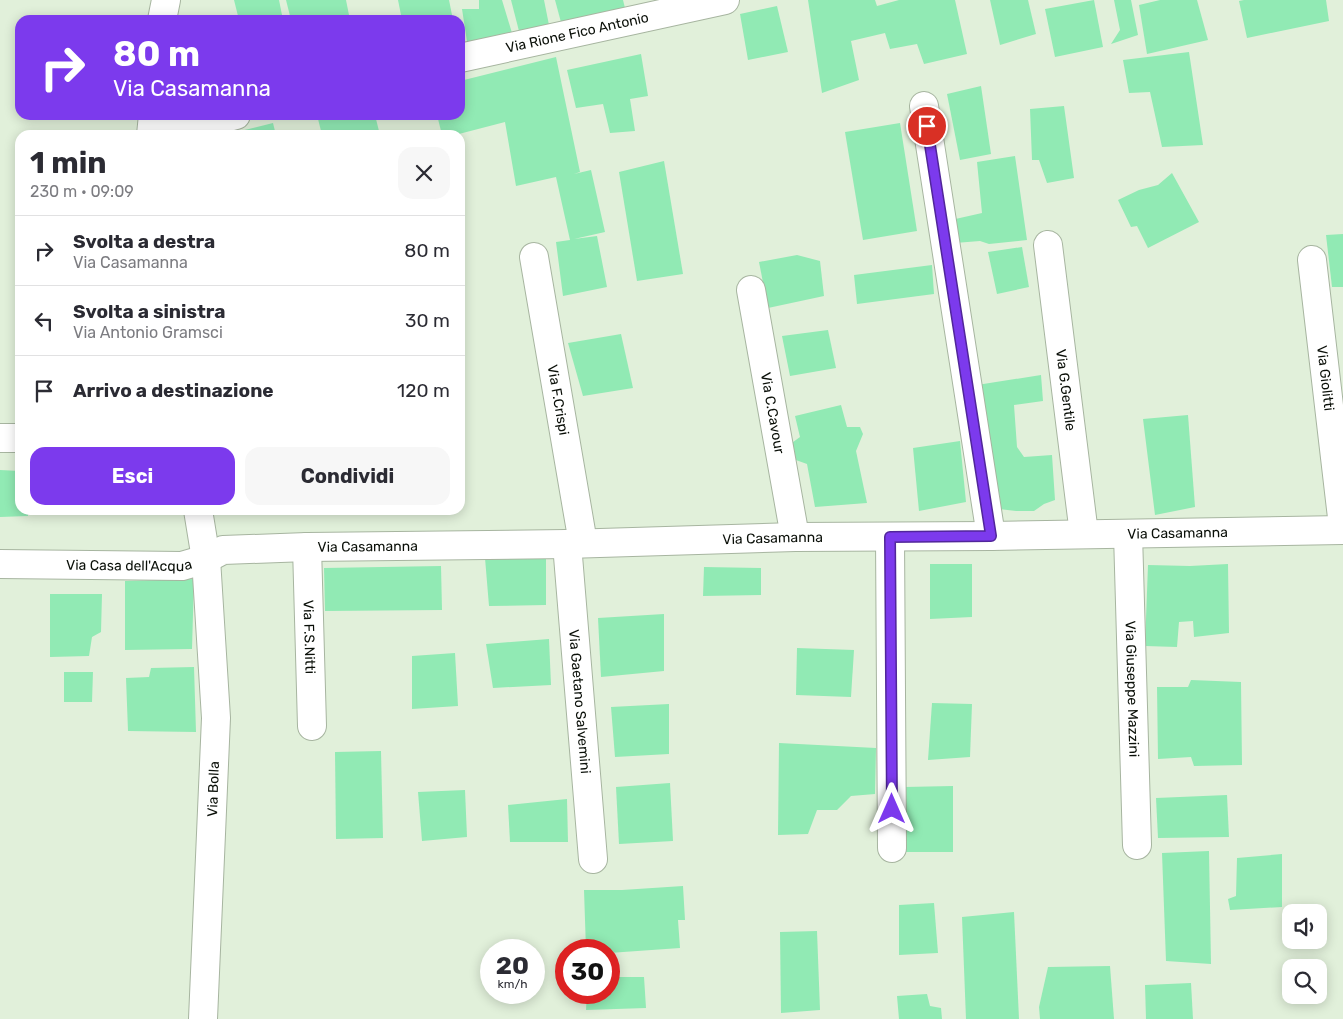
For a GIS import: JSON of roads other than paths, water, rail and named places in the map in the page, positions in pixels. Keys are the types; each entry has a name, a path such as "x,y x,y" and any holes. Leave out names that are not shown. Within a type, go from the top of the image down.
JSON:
{"street":[{"path":"163,15 166,0"},
{"name":"Via Rione Fico Antonio","path":"465,57 642,9 725,0"},
{"path":"924,106 991,536"},
{"path":"180,130 218,120"},
{"name":"Via G.Gentile","path":"1048,245 1084,534"},
{"name":"Via F.Crispi","path":"534,257 575,543"},
{"name":"Via Giolitti","path":"1312,260 1343,528"},
{"name":"Via C.Cavour","path":"751,290 795,537"},
{"path":"0,438 15,438"},
{"name":"Via Casa dell'Acqua","path":"0,564 182,566 206,559 199,515"},
{"name":"Via Casamanna","path":"206,559 223,550 307,547 795,537 1128,534 1343,528"},
{"name":"Via Giuseppe Mazzini","path":"1128,534 1137,845"},
{"path":"890,537 892,848"},
{"name":"Via Gaetano Salvemini","path":"575,543 593,859"},
{"name":"Via F.S.Nitti","path":"307,547 312,726"},
{"name":"Via Bolla","path":"203,1019 216,718 206,559"}]}
